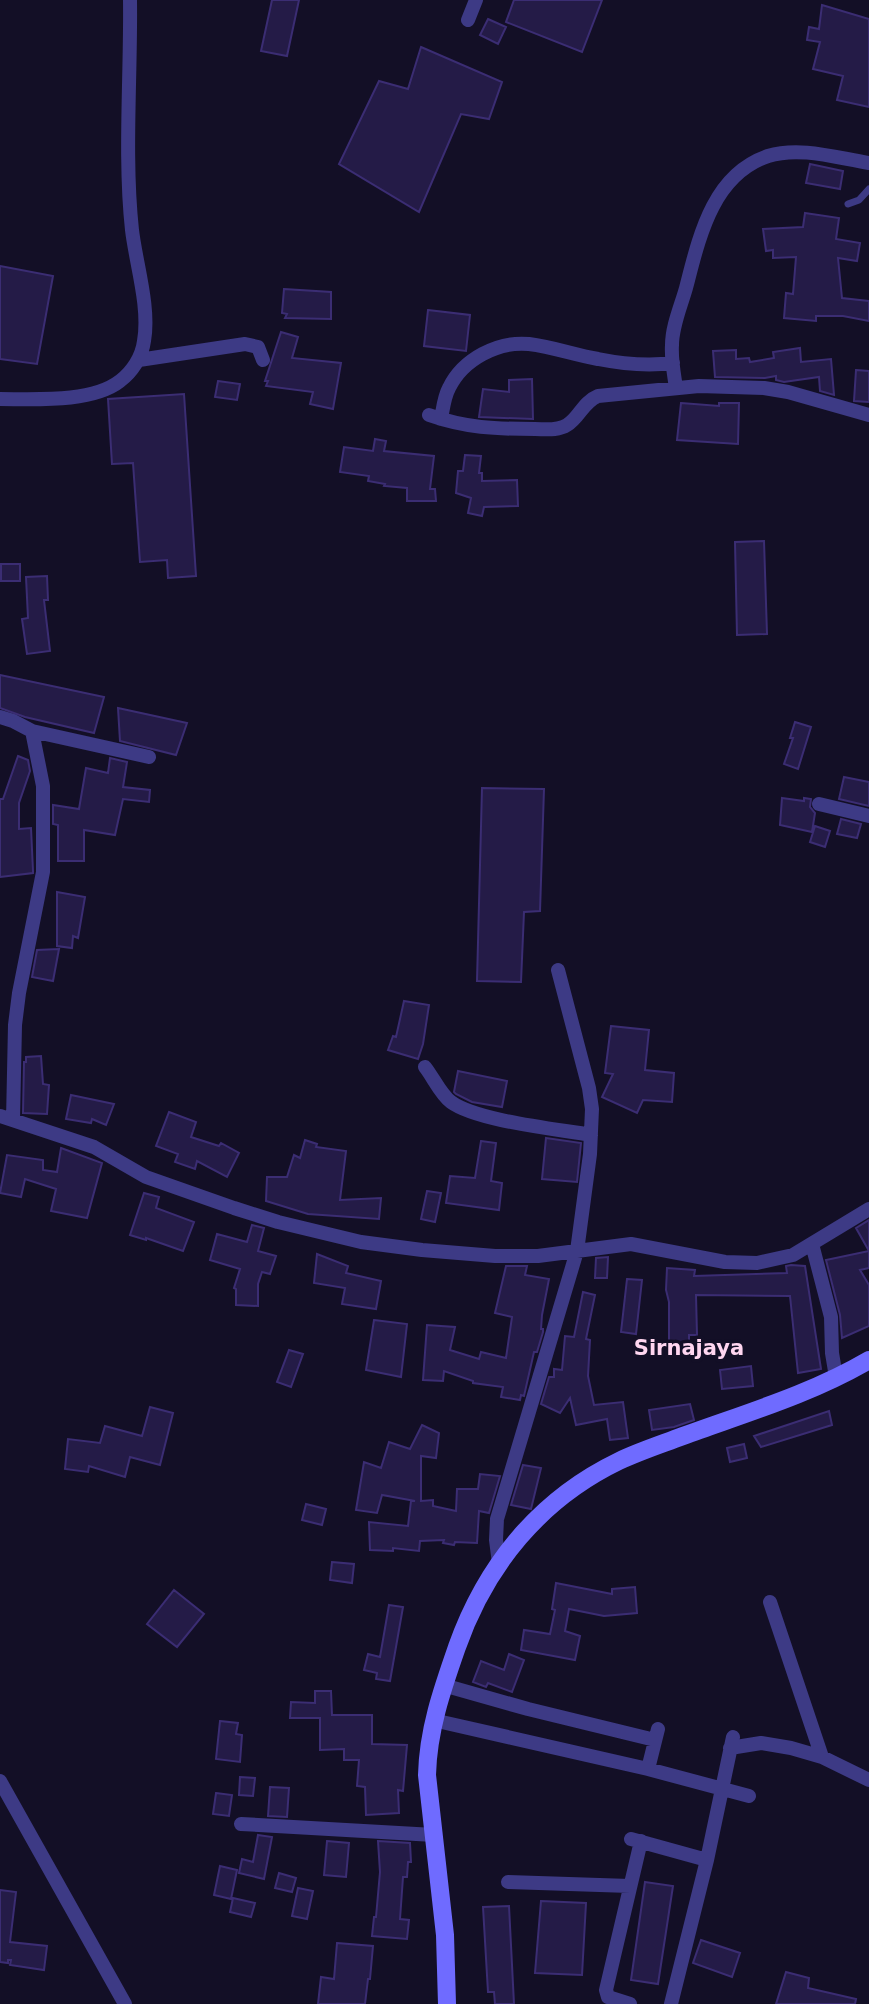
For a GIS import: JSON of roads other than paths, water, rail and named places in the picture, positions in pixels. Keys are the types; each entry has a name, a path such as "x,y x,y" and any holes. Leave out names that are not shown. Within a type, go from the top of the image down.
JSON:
{"street":[{"path":"0,399 60,399 102,390 120,381 139,360 146,326 132,220 130,0"},
{"path":"468,20 476,0"},
{"path":"676,388 672,337 695,247 713,203 732,180 753,163 768,156 789,152 869,163"},
{"path":"139,360 245,344 258,347 263,360"},
{"path":"673,363 627,363 591,358 550,347 510,344 492,349 474,359 459,373 448,388 435,417 475,428 555,429 569,423 587,402 598,396 718,386 788,392 869,415"},
{"path":"0,717 13,720 32,731 149,757"},
{"path":"32,731 43,786 43,872 19,993 7,1118 94,1147 155,1181 278,1222 350,1240 422,1250 495,1256 538,1256 631,1244 702,1258 749,1263 783,1259 869,1209"},
{"path":"819,804 869,816"},
{"path":"499,1563 497,1519 578,1251 591,1135 592,1109 589,1088 558,970"},
{"path":"425,1066 450,1101 467,1110 591,1135"},
{"path":"812,1244 831,1317 836,1377"},
{"path":"447,2004 445,1935 427,1775 433,1720 463,1628 499,1563 533,1520 571,1488 600,1471 639,1453 789,1398 869,1360"},
{"path":"770,1602 822,1757"},
{"path":"443,1685 528,1709 656,1735 648,1769"},
{"path":"433,1720 648,1769 748,1796"},
{"path":"671,2004 707,1860 732,1743 761,1743 791,1748 822,1757 869,1780"},
{"path":"0,1781 125,2004"},
{"path":"241,1824 434,1835"},
{"path":"630,2004 608,1997 606,1990 630,1886 636,1840 707,1860"},
{"path":"508,1882 630,1886"}],"lane":[{"path":"848,204 859,200 869,189"}],"district":[{"name":"Sirnajaya","path":"689,1348"}]}
